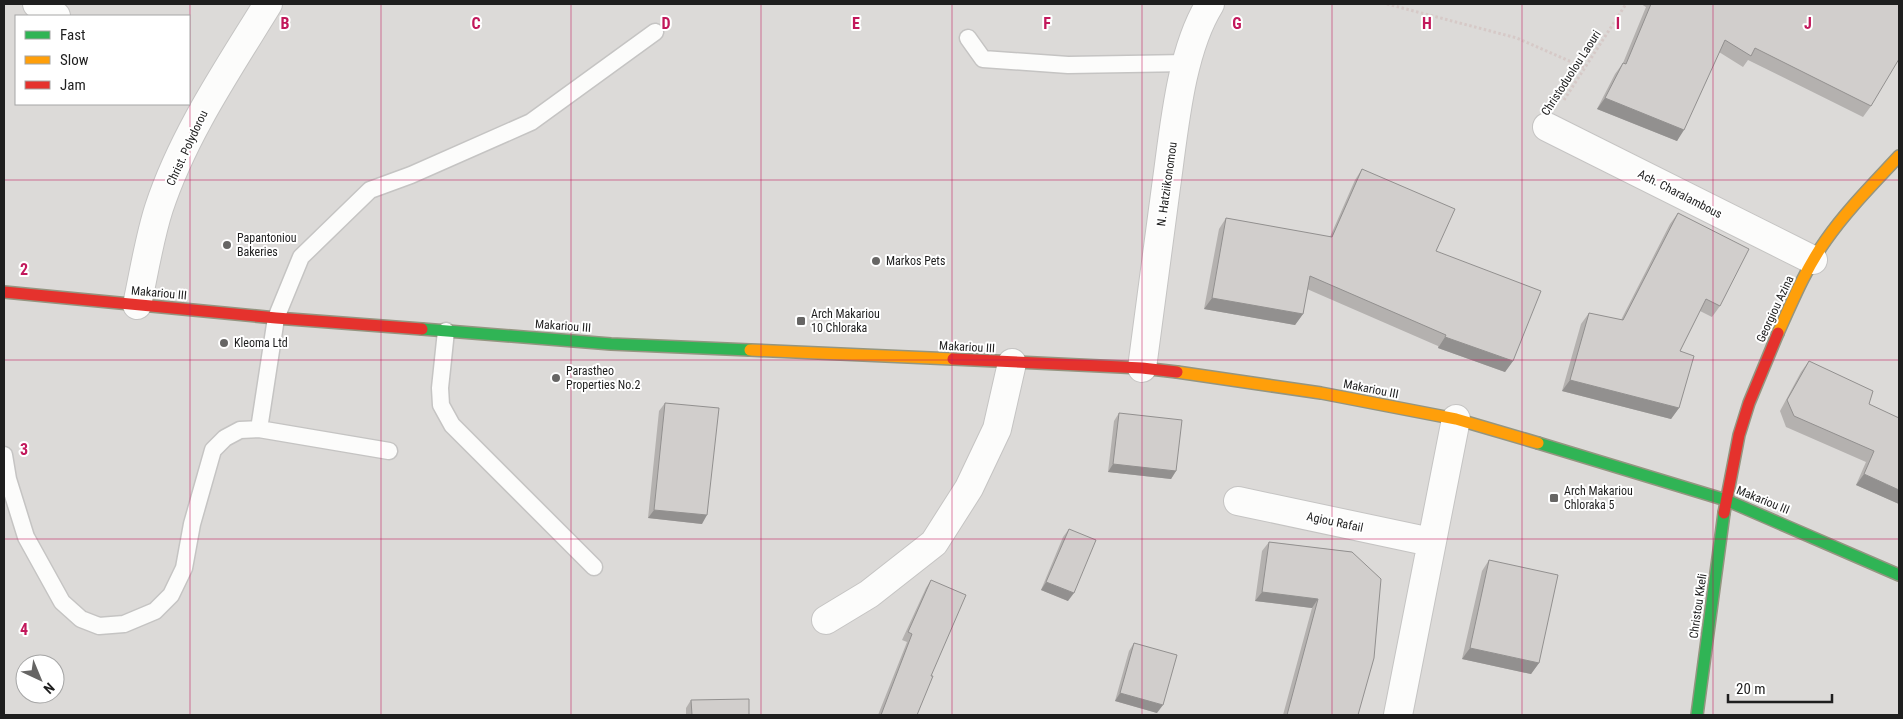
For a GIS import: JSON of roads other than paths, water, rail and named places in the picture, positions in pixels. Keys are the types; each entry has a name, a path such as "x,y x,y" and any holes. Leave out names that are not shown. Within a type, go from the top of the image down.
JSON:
{"main road":[{"name":"Georgiou Azina","path":"1726,500 1739,435 1748,403 1778,332 1813,260 1845,215 1899,156"},
{"name":"Makariou III","path":"4,292 276,318 611,344 1142,368 1207,375 1321,393 1456,420 1726,500 1899,575"},
{"name":"Christou Kkeli","path":"1697,715 1726,500"}],"street":[{"path":"37,4 54,15"},
{"name":"Christ. Polydorou","path":"137,305 159,209 175,170 196,108 268,4"},
{"name":"N. Hatziikonomou","path":"1142,368 1182,81 1193,43 1210,4"},
{"name":"Ach. Charalambous","path":"1547,127 1813,260"},
{"path":"826,620 869,594 934,543 969,488 997,429 1012,363"},
{"path":"1398,715 1456,420"},
{"name":"Agiou Rafail","path":"1238,501 1432,542"}],"lane":[{"path":"259,429 276,318 300,257 370,190 411,175 531,122 655,32"},
{"path":"968,38 983,60 1068,65 1188,63"},
{"path":"446,331 440,388 441,405 452,425 594,567"},
{"path":"4,455 8,479 26,537 62,602 81,619 99,626 124,624 155,611 171,595 184,568 192,524 213,450 225,438 240,430 259,429 389,451"}],"place":[{"name":"Papantoniou Bakeries","path":"227,245"},
{"name":"Markos Pets","path":"876,261"},
{"name":"Arch Makariou 10 Chloraka","path":"801,321"},
{"name":"Kleoma Ltd","path":"224,343"},
{"name":"Parastheo Properties No.2","path":"556,378"},
{"name":"Arch Makariou Chloraka 5","path":"1554,498"}]}
